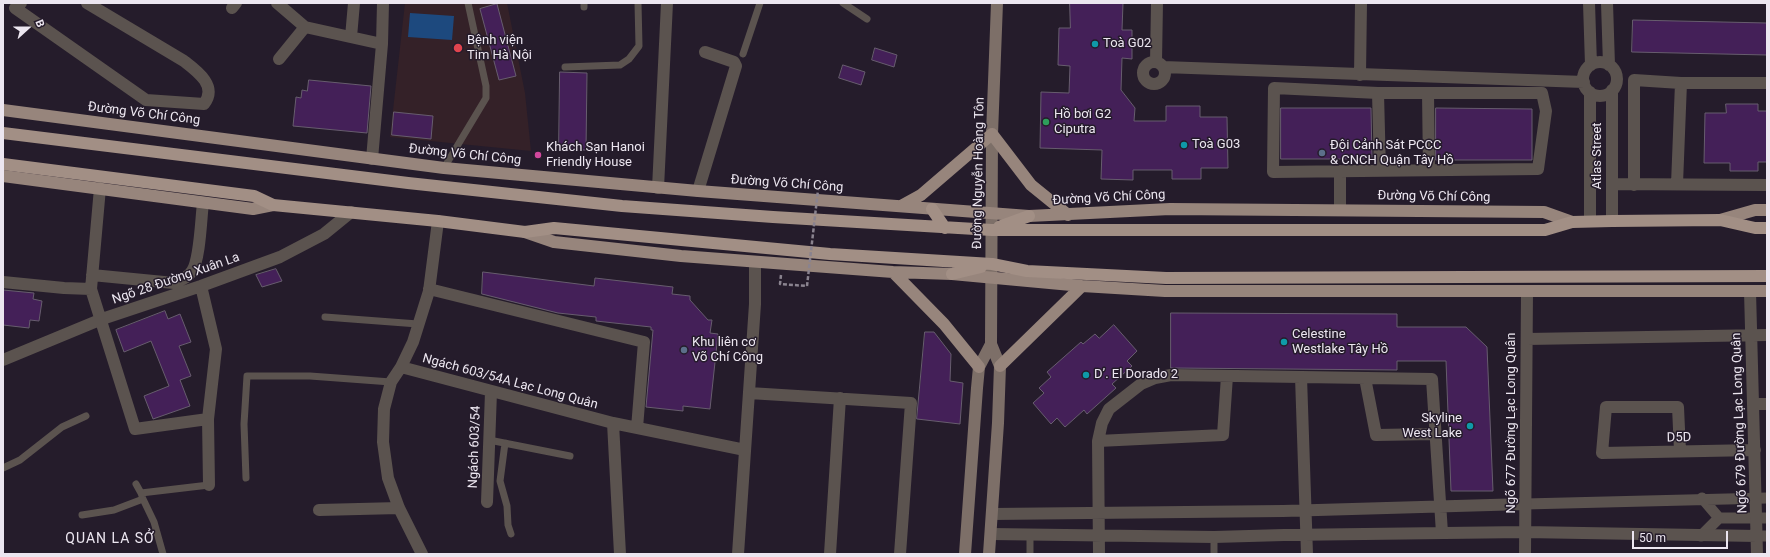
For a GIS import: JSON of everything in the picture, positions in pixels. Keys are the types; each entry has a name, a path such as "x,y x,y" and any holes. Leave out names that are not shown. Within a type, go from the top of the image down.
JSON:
{"highway":[{"name":"Đường Võ Chí Công","path":"3,132 408,183 614,205 945,228 992,230 1545,230 1572,222 1720,220 1755,228 1767,228"},
{"path":"3,164 254,196 272,205 438,221 525,232 554,228 823,253 992,264 1034,276 1166,278 1767,276"},
{"path":"932,209 945,228"},
{"path":"992,230 1029,216"},
{"path":"952,274 992,264"}],"main road":[{"name":"Đường Nguyễn Hoàng Tôn","path":"989,554 1000,366 991,344 992,134 997,3"},
{"name":"Đường Võ Chí Công","path":"3,110 444,168 658,188 1029,216 1170,209 1544,212 1572,222"},
{"path":"900,206 921,195 992,134 1031,185 1068,215"},
{"path":"3,176 253,209 272,205"},
{"name":"Đường Võ Chí Công","path":"1720,220 1755,210 1767,210"},
{"path":"525,232 554,242 681,256 893,272 952,274 991,278 1034,276 1082,286 1165,291 1767,291"},
{"path":"893,272 941,321 979,367"},
{"path":"1000,366 1082,286"},
{"name":"Đường Nguyễn Hoàng Tôn","path":"965,554 979,367 991,344"}],"street":[{"path":"21,3 15,8 146,100 204,104 208,94 208,86 198,72 184,61 87,3"},
{"path":"277,3 305,27 382,44"},
{"path":"351,37 354,3"},
{"path":"372,158 382,44 383,3"},
{"path":"658,188 667,3"},
{"path":"1157,3 1159,65 1587,87 1599,96 1609,93 1616,85 1616,74 1609,64 1606,3"},
{"path":"1360,3 1360,75"},
{"path":"1591,65 1589,3 1599,3"},
{"path":"279,59 305,27"},
{"path":"698,191 736,66 734,62 704,52"},
{"path":"1587,87 1585,71 1596,62 1609,64"},
{"path":"1634,184 1634,80 1681,83 1767,83"},
{"path":"1677,184 1681,83"},
{"name":"Atlas Street","path":"1587,87 1590,221"},
{"path":"1274,88 1378,93 1428,93 1542,93 1546,111 1538,169 1273,172 1274,88"},
{"name":"Atlas Street","path":"1612,90 1612,221"},
{"path":"1378,93 1380,171"},
{"path":"1428,93 1428,170"},
{"path":"1340,171 1340,210"},
{"path":"1612,184 1767,185"},
{"path":"100,188 91,289 102,319 135,429 208,419"},
{"path":"92,275 174,283 185,278 193,271 195,263 203,203"},
{"name":"Ngõ 28 Đường Xuân La","path":"3,360 102,319 201,286 280,257 324,234 351,212"},
{"path":"422,554 399,508 388,478 383,442 384,409 391,382 413,342 430,289 438,221"},
{"path":"738,554 755,304 755,262"},
{"path":"3,282 91,289"},
{"path":"201,286 216,349 208,419 209,486"},
{"path":"430,289 644,342 637,428"},
{"name":"Ngõ 677 Đường Lạc Long Quân","path":"1525,554 1527,292"},
{"name":"Ngõ 679 Đường Lạc Long Quân","path":"1750,292 1755,450 1762,498 1762,536 1757,554"},
{"path":"1527,339 1767,334"},
{"name":"Ngách 603/54A Lạc Long Quân","path":"400,367 613,423 745,450"},
{"path":"1099,554 1098,441 1102,423 1109,409 1141,384 1155,378 1171,375 1432,379 1442,532"},
{"path":"1098,441 1224,435 1227,376"},
{"path":"1301,377 1307,554"},
{"path":"1365,378 1376,434 1435,434"},
{"name":"Ngách 603/54","path":"487,502 491,392"},
{"path":"749,393 911,403 900,554"},
{"path":"830,554 840,398"},
{"path":"1754,404 1767,404"},
{"name":"D5D","path":"1680,452 1678,407 1606,407 1602,454 1680,452 1755,450"},
{"path":"613,423 620,554"},
{"path":"1702,498 1719,518"},
{"path":"992,514 1306,511 1702,498 1762,498"},
{"path":"319,510 399,508"},
{"path":"1701,536 1719,518 1762,518"},
{"path":"991,534 1214,537 1306,534 1525,532 1762,536"}],"lane":[{"path":"444,168 486,98 486,86 468,3"},
{"path":"565,67 620,65 629,59 639,46 638,3"},
{"path":"743,54 760,3"},
{"path":"843,3 867,18"},
{"path":"325,317 418,324"},
{"path":"246,478 244,424 247,376 310,376 391,382"},
{"path":"3,468 20,460 62,427 86,416"},
{"path":"489,440 570,456"},
{"path":"506,443 500,481 507,506 508,525 511,534"},
{"path":"136,484 154,522 163,554"},
{"path":"82,515 114,510 142,496 209,486"},
{"path":"1030,535 1030,554"},
{"path":"1214,537 1214,554"}],"path":[{"path":"780,284 807,286 818,190"}],"shaded area":[{"name":"Bệnh viện Tim Hà Nội","path":"405,3 507,3 525,93 531,151 390,137"}],"water":[{"path":"410,13 454,16 452,40 408,37"}],"building":[{"path":"1070,3 1123,3 1122,30 1132,30 1132,59 1122,58 1121,90 1135,108 1134,121 1166,121 1166,106 1200,106 1200,117 1227,117 1228,168 1201,168 1201,179 1172,179 1172,170 1133,170 1133,180 1101,179 1102,150 1040,148 1041,92 1069,93 1070,66 1058,65 1059,28 1070,28"},
{"path":"497,4 516,76 499,80 480,9"},
{"path":"1633,20 1767,23 1767,55 1632,52"},
{"path":"875,48 897,55 894,67 872,60"},
{"path":"843,65 865,72 861,85 839,78"},
{"path":"560,72 587,73 586,150 559,150"},
{"path":"309,80 371,86 367,133 293,126 296,97 301,98 302,90 307,91"},
{"path":"1726,104 1758,104 1758,111 1767,111 1767,162 1758,162 1758,171 1730,171 1730,163 1704,163 1705,113 1726,113"},
{"path":"1281,108 1371,108 1372,159 1281,159"},
{"path":"1436,108 1532,109 1532,160 1436,160"},
{"path":"394,112 433,116 431,139 392,135"},
{"path":"276,269 282,281 262,287 256,275"},
{"name":"Khu liên cơ Võ Chí Công","path":"483,272 594,286 595,278 673,287 672,294 690,296 690,300 708,320 712,320 710,333 718,334 710,409 683,406 683,411 646,407 653,330 651,330 651,327 596,321 596,317 558,313 482,294"},
{"path":"3,290 34,293 33,299 42,301 39,321 30,320 29,328 3,325"},
{"path":"165,311 168,319 180,314 191,342 179,346 191,376 180,380 190,406 153,419 144,396 169,386 151,341 124,352 116,330"},
{"name":"Celestine Westlake Tây Hồ","path":"1171,313 1397,314 1397,327 1466,327 1487,347 1493,491 1451,491 1446,361 1397,361 1397,370 1171,368"},
{"name":"D’. El Dorado 2","path":"1114,325 1137,351 1127,361 1132,366 1112,384 1116,388 1087,414 1084,410 1065,427 1057,418 1051,424 1033,403 1044,393 1039,388 1051,377 1047,372 1081,342 1083,344 1095,334 1099,338"},
{"path":"925,332 934,332 951,354 950,381 963,383 960,424 917,419"}],"place":[{"name":"Toà G02","path":"1095,44"},
{"name":"Bệnh viện Tim Hà Nội","path":"458,48"},
{"name":"Hồ bơi G2 Ciputra","path":"1046,122"},
{"name":"Toà G03","path":"1184,145"},
{"name":"Đội Cảnh Sát PCCC & CNCH Quận Tây Hồ","path":"1322,153"},
{"name":"Khách Sạn Hanoi Friendly House","path":"538,155"},
{"name":"Celestine Westlake Tây Hồ","path":"1284,342"},
{"name":"Khu liên cơ Võ Chí Công","path":"684,350"},
{"name":"D’. El Dorado 2","path":"1086,375"},
{"name":"Skyline West Lake","path":"1470,426"}],"district":[{"name":"QUAN LA SỞ","path":"110,539"}]}
